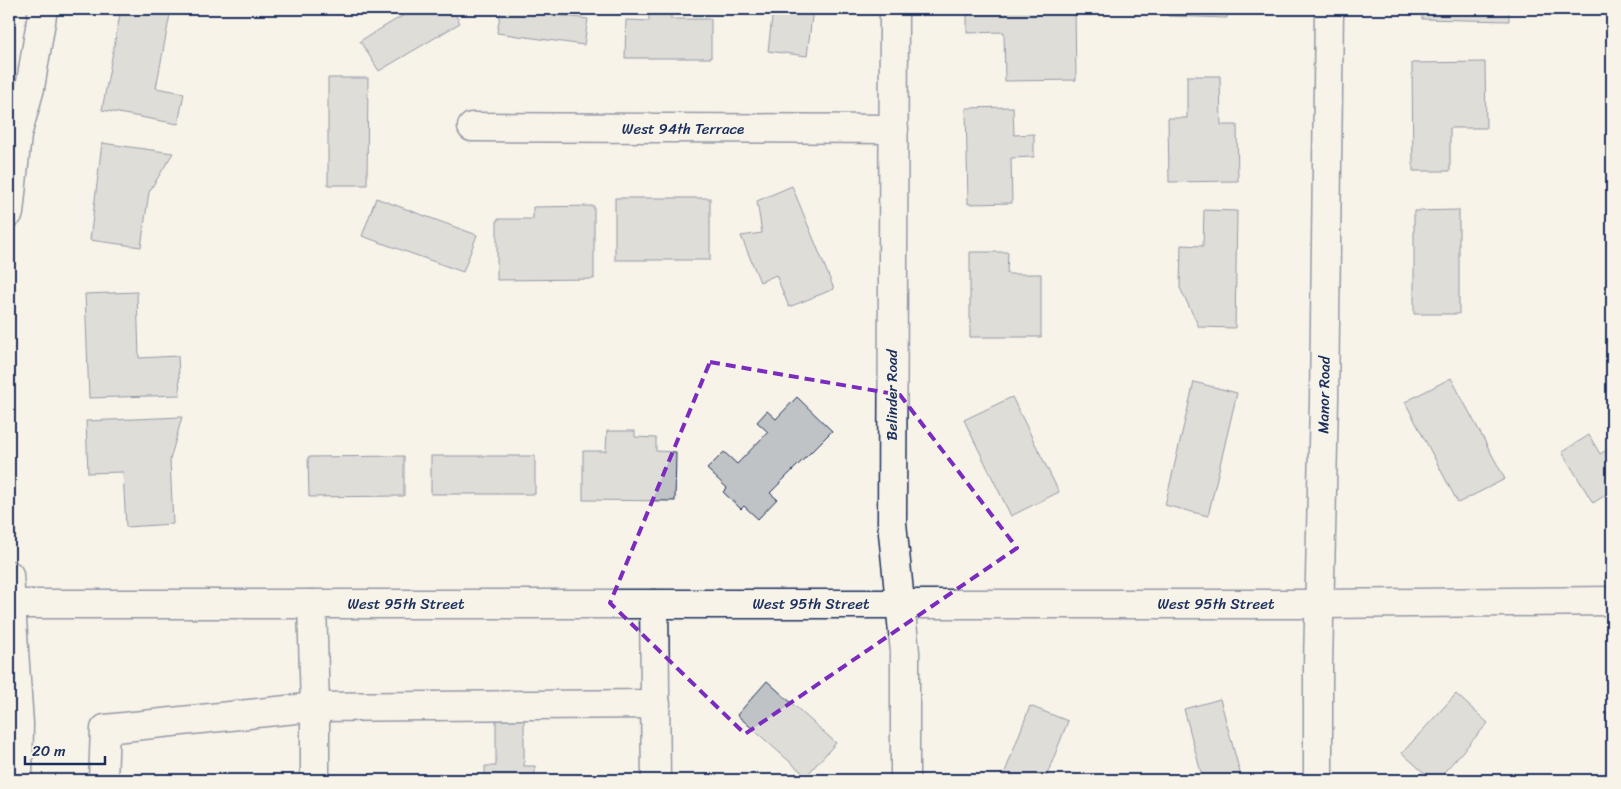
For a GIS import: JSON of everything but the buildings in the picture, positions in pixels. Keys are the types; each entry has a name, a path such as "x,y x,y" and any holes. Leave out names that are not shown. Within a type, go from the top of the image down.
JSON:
{"street":[{"path":"9,213 10,184 17,135 30,88 43,9"},
{"name":"Belinder Road","path":"894,9 892,523 905,652 905,780"},
{"name":"Manor Road","path":"1318,780 1318,665 1329,9"},
{"name":"West 94th Terrace","path":"472,127 894,129"},
{"path":"9,575 9,604 19,724 18,780"},
{"name":"West 95th Street","path":"9,604 1320,604 1612,601"},
{"path":"312,604 315,780"},
{"path":"654,604 656,780"},
{"path":"103,780 105,729 315,707 656,704"}],"highlighted area":[{"path":"710,362 900,395 1017,548 745,734 610,603"}]}
